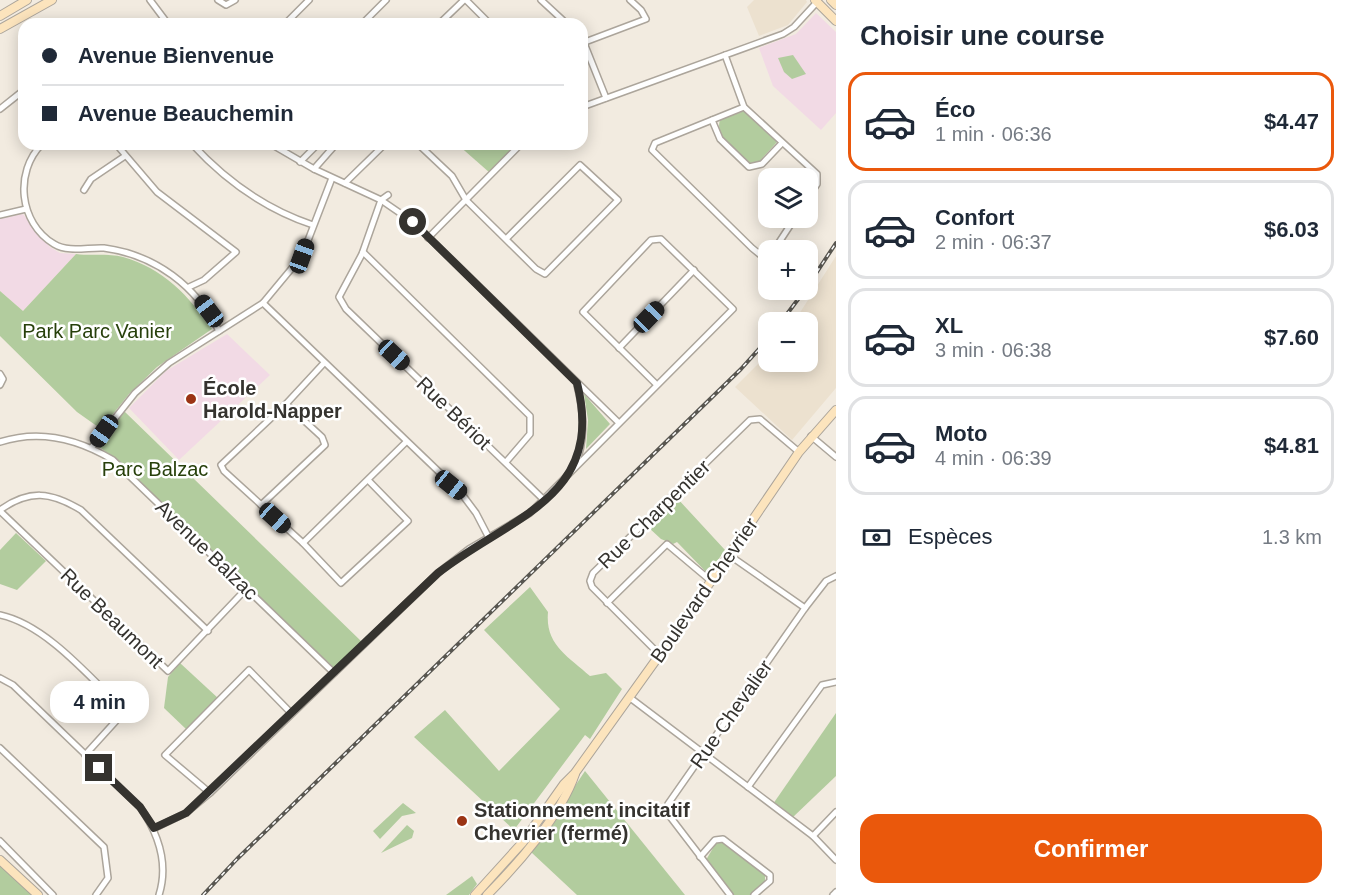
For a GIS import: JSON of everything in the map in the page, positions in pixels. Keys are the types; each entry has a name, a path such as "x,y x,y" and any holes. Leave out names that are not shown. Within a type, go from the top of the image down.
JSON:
{"street":[{"path":"0,16 27,0"},
{"path":"20,18 52,0"},
{"path":"218,0 225,5 235,0"},
{"path":"291,18 309,0"},
{"path":"368,18 386,0"},
{"path":"446,18 465,0 484,18"},
{"path":"541,0 560,18"},
{"path":"588,39 646,19 641,10 630,0"},
{"path":"831,0 836,5"},
{"path":"153,1 164,18"},
{"path":"588,105 786,32 817,1 836,21"},
{"path":"0,29 18,19"},
{"path":"588,51 606,98"},
{"path":"725,55 744,107 810,168"},
{"path":"0,109 18,95"},
{"path":"744,107 655,143 652,150 758,253"},
{"path":"712,120 720,139 749,167 762,165 782,143"},
{"path":"37,150 26,171 23,188 26,209 33,221 54,244 70,249 104,248 134,256 175,275 189,287 209,311 219,331"},
{"path":"120,150 175,208 218,240 231,246 236,252 204,280 189,287"},
{"path":"197,150 210,165 261,203 289,218 314,225"},
{"path":"281,150 314,170 381,200 413,222 619,423"},
{"path":"300,162 312,150"},
{"path":"314,170 331,150"},
{"path":"345,183 379,150"},
{"path":"424,150 452,176 466,200 506,239 545,274 618,200 580,165 506,239"},
{"path":"429,238 515,150"},
{"path":"84,190 93,177 125,156"},
{"path":"92,447 135,393 169,363 263,303 302,256 333,178"},
{"path":"381,200 388,195"},
{"name":"Rue Bériot","path":"381,200 363,252 339,297 346,309 544,500"},
{"path":"0,215 26,209"},
{"path":"154,828 186,813 210,793 438,573 469,549 530,513 733,309 661,239 651,240 582,312 656,384"},
{"path":"363,252 530,416 530,434 506,462"},
{"path":"620,348 694,270"},
{"path":"263,303 461,493 476,513 489,538"},
{"path":"324,363 286,404 221,465 224,471 303,543 341,583 408,521 369,481"},
{"path":"0,374 3,379 0,385"},
{"path":"573,470 580,455 584,417 577,383"},
{"path":"261,505 325,445 322,437 286,404"},
{"name":"Boulevard Chevrier","path":"475,895 523,842 564,784 575,773 660,655 799,452 836,410"},
{"name":"Rue Charpentier","path":"660,655 592,586 590,581 592,573 750,420 760,420 799,452"},
{"name":"Avenue Balzac","path":"0,442 36,436 61,437 92,447 113,460 334,673"},
{"path":"811,436 836,457"},
{"path":"303,543 369,481 406,442"},
{"path":"0,510 25,496 60,497 81,510 208,631"},
{"name":"Rue Beaumont","path":"0,510 168,671 247,588"},
{"path":"607,603 667,544 711,581"},
{"path":"729,555 805,608"},
{"name":"Rue Chevalier","path":"730,895 667,810 703,753 805,608 826,581 836,576"},
{"path":"0,615 10,617 36,632 65,653 124,711 85,755"},
{"path":"210,793 165,755 216,702 249,670 291,713"},
{"path":"0,678 13,685 140,807 154,828 163,868 159,895"},
{"path":"748,787 822,685 836,682"},
{"path":"629,697 813,836 836,860"},
{"path":"0,748 104,847 108,878 96,895"},
{"name":"Boulevard Chevrier","path":"487,895 534,841 570,789 575,773"},
{"path":"813,836 836,812"},
{"path":"700,857 715,840 723,839 770,875 770,881 754,895"},
{"path":"0,841 53,895"},
{"path":"0,860 38,895"},
{"path":"833,895 836,892"}],"shaded area":[{"path":"754,0 806,0 807,2 788,25 759,36 747,7"},
{"path":"816,13 836,32 836,113 821,130 773,86 759,48 796,34"},
{"path":"23,214 50,247 60,253 76,254 23,311 0,291 0,219"},
{"path":"836,256 836,388 792,440 735,387 758,364 758,372 818,372 818,312 800,312 808,300 818,300 818,284"},
{"name":"École Harold-Napper","path":"227,334 270,375 179,460 129,408 166,371"}],"green space":[{"path":"793,55 806,74 792,79 784,72 778,58"},
{"path":"744,111 777,142 758,163 750,164 729,145 719,127 720,120"},
{"path":"464,150 511,150 490,173"},
{"name":"Park Parc Vanier","path":"76,254 123,257 151,268 174,285 194,305 212,329 157,367 129,394 101,429 77,412 0,336 0,291 23,311"},
{"path":"584,394 610,424 586,449 588,420"},
{"name":"Parc Balzac","path":"124,411 362,642 335,669 113,457 98,446"},
{"path":"677,498 725,550 708,574 677,542 673,544 661,539 648,527 653,522 656,524 655,520"},
{"path":"16,533 46,561 17,590 0,584 0,550"},
{"path":"530,587 548,612 550,633 566,656 590,676 606,673 622,689 590,739 585,735 514,830 414,737 445,710 499,771 560,709 484,630"},
{"path":"180,663 219,699 187,730 164,708 168,677"},
{"path":"836,713 836,776 792,818 773,804"},
{"path":"585,771 685,895 577,895 531,852"},
{"path":"403,803 416,813 402,816 380,839 373,831"},
{"path":"407,825 414,831 412,838 381,853"},
{"path":"723,842 765,874 765,882 751,895 731,895 706,860 716,843"},
{"path":"0,865 33,895 0,895"},
{"path":"472,876 477,884 469,895 446,895"}],"railway":[{"path":"818,270 836,243"},
{"path":"788,312 798,300"},
{"path":"203,895 237,859 758,350"}],"place":[{"name":"École Harold-Napper","path":"191,399"},
{"name":"Stationnement incitatif Chevrier (fermé)","path":"462,821"}],"route":[{"path":"99,768 140,807 154,828 186,813 210,793 438,573 469,549 530,513 573,470 580,455 584,417 577,383 413,222"}]}
